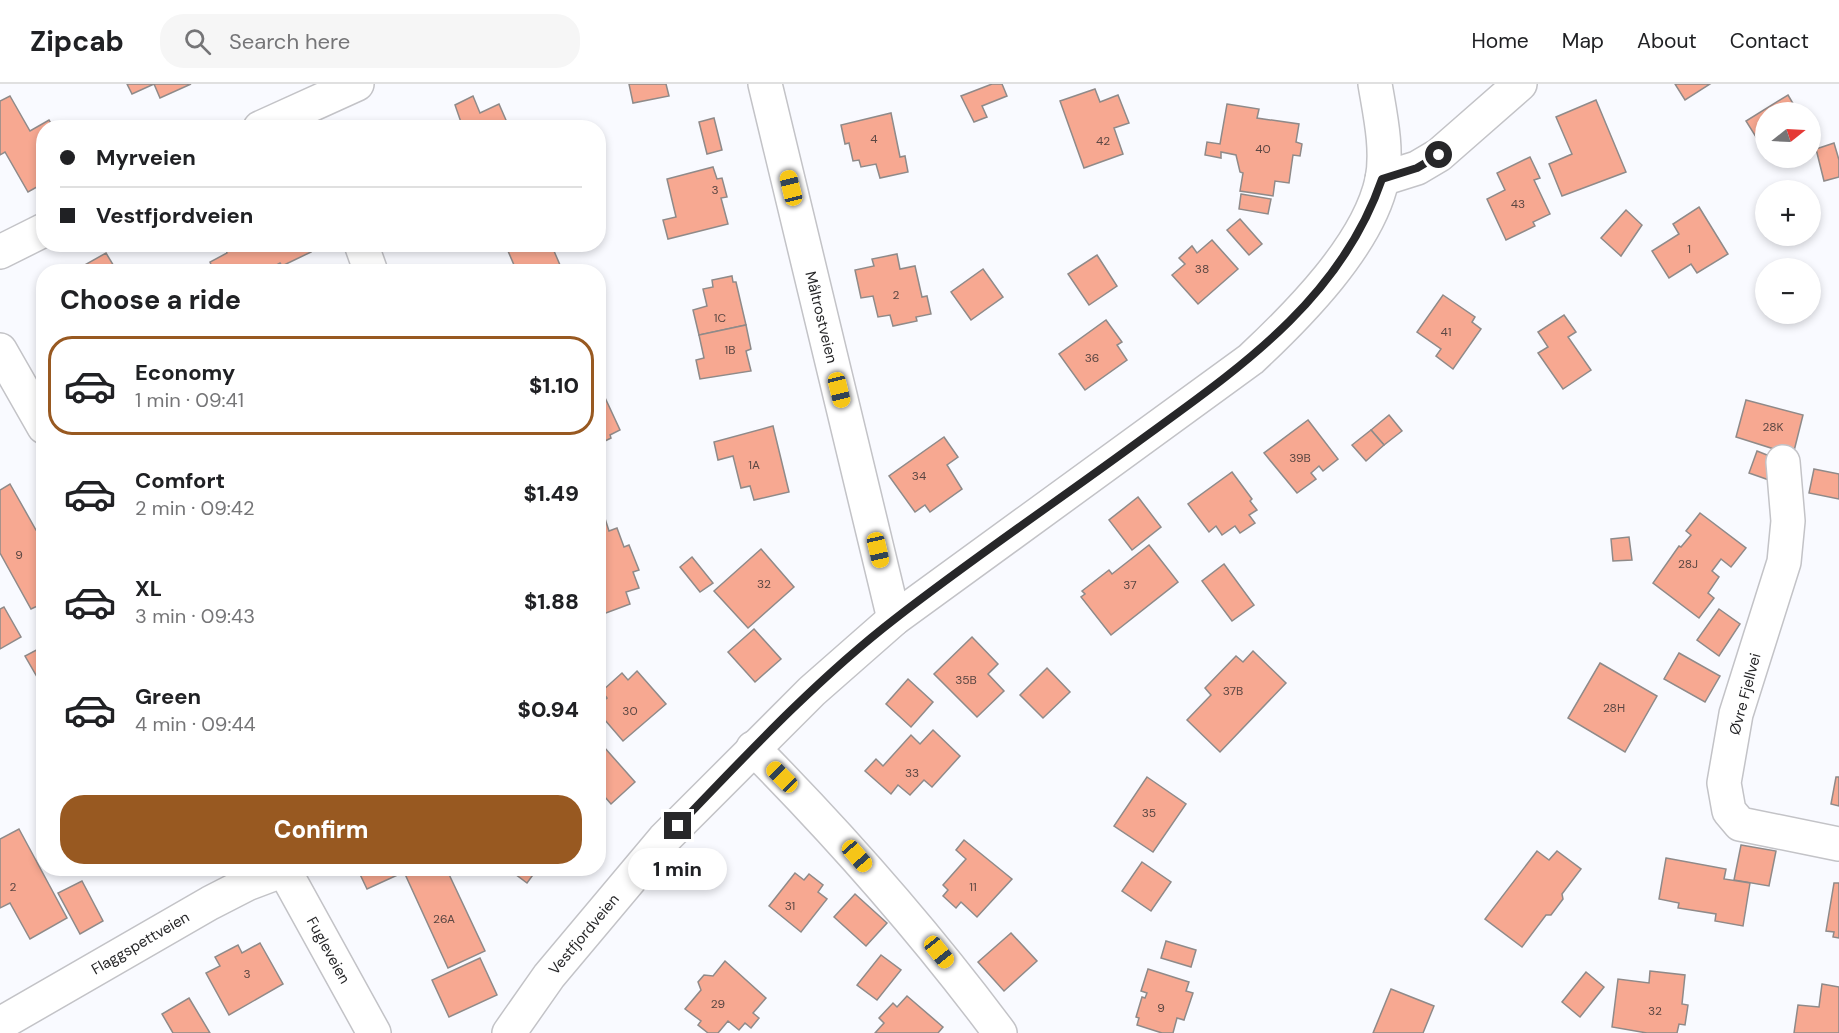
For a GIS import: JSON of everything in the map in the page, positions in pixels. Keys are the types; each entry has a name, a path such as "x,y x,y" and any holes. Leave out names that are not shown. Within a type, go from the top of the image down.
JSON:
{"street":[{"path":"277,120 357,84"},
{"name":"Måltrostveien","path":"765,84 894,619"},
{"name":"Vestfjordveien","path":"509,1033 549,976 664,840 812,691 894,619 1251,359 1322,288 1362,226 1382,179 1384,152 1375,84"},
{"path":"1382,179 1417,168 1439,155 1520,84"},
{"path":"0,252 36,234"},
{"path":"0,350 36,413"},
{"name":"Øvre Fjellvei","path":"1783,462 1788,521 1784,562 1736,714 1724,783 1729,811 1740,825 1839,844"},
{"path":"753,748 825,821 904,909 1000,1033"},
{"name":"Flaggspettveien","path":"0,1024 210,903 267,876"},
{"name":"Fugleveien","path":"288,876 374,1033"}],"building":[{"path":"127,84 154,84 132,94"},
{"path":"154,84 191,84 160,98"},
{"path":"629,84 666,84 669,96 633,103"},
{"path":"992,84 1002,84 1007,96 982,106 987,117 974,122 961,96"},
{"path":"1675,84 1710,84 1685,100"},
{"path":"1095,89 1100,102 1118,95 1129,123 1114,128 1123,154 1084,168 1060,101"},
{"path":"1788,95 1792,102 1777,102"},
{"path":"10,96 30,131 36,128 36,188 28,192 5,152 0,155 0,101"},
{"path":"473,96 480,113 499,104 506,120 460,120 455,105"},
{"path":"1596,100 1626,172 1562,196 1549,164 1572,154 1556,117"},
{"path":"1227,104 1259,109 1257,118 1299,124 1296,142 1302,144 1300,156 1293,155 1289,183 1275,181 1273,196 1240,191 1243,173 1240,172 1236,155 1221,152 1221,158 1205,155 1207,142 1220,144"},
{"path":"891,113 900,157 905,156 908,172 880,178 876,164 861,167 859,160 853,161 849,143 845,144 841,125"},
{"path":"1755,115 1755,135 1746,121"},
{"path":"714,118 722,150 707,154 699,122"},
{"path":"1834,143 1839,160 1839,177 1824,181 1821,168 1821,147"},
{"path":"1530,157 1540,178 1534,180 1550,214 1533,222 1535,226 1506,240 1487,199 1505,190 1497,173"},
{"path":"713,167 717,179 722,178 727,197 721,198 728,224 668,239 663,220 676,217 667,179"},
{"path":"1241,194 1271,199 1268,214 1239,209"},
{"path":"1699,207 1728,254 1697,273 1691,264 1669,278 1652,251 1679,234 1673,224"},
{"path":"1626,210 1642,225 1621,256 1601,238"},
{"path":"1240,219 1262,244 1249,255 1227,230"},
{"path":"1212,240 1238,269 1198,304 1172,275 1185,264 1179,258 1192,246 1197,253"},
{"path":"311,252 286,264 211,264 210,262 227,253"},
{"path":"508,252 554,252 560,264 514,264"},
{"path":"106,253 113,264 86,264"},
{"path":"897,254 900,269 915,266 922,297 927,296 931,314 916,317 917,321 893,326 890,315 878,317 873,296 861,298 855,270 874,266 872,259"},
{"path":"1097,255 1117,286 1089,305 1068,274"},
{"path":"983,269 1003,297 971,320 951,292"},
{"path":"732,276 733,282 736,282 746,325 699,335 693,310 707,306 703,289 713,287 712,280"},
{"path":"1443,295 1475,317 1472,322 1481,329 1453,369 1436,356 1441,349 1417,332"},
{"path":"1564,315 1576,332 1568,337 1591,370 1563,389 1538,353 1548,347 1538,332"},
{"path":"1106,320 1122,342 1117,345 1127,360 1085,390 1059,354"},
{"path":"746,325 751,349 746,351 751,371 700,379 696,360 704,358 699,335"},
{"path":"606,400 620,430 610,435 611,438 606,440"},
{"path":"1746,400 1803,415 1793,455 1736,437"},
{"path":"1389,415 1402,431 1384,445 1371,430"},
{"path":"1308,420 1338,459 1323,471 1319,466 1311,473 1316,479 1297,493 1264,453"},
{"path":"773,426 789,492 754,500 750,486 741,488 733,456 718,460 714,442"},
{"path":"1371,430 1384,445 1366,461 1352,445"},
{"path":"944,437 958,457 947,465 962,489 930,512 925,505 915,512 889,476"},
{"path":"1757,451 1777,459 1769,480 1749,473"},
{"path":"1814,469 1839,474 1839,499 1809,493"},
{"path":"1232,472 1252,499 1250,501 1257,510 1249,515 1255,523 1240,533 1235,526 1222,535 1216,526 1209,532 1188,504"},
{"path":"10,484 36,530 36,607 31,609 0,553 0,490"},
{"path":"1138,497 1161,527 1132,550 1109,520"},
{"path":"1700,513 1746,548 1731,567 1721,559 1712,571 1719,577 1708,593 1714,598 1699,618 1653,583 1679,546 1681,547 1691,535 1686,531"},
{"path":"606,522 609,531 617,528 624,547 629,545 639,570 633,572 639,588 626,592 630,604 606,613"},
{"path":"1629,537 1632,560 1613,561 1611,539"},
{"path":"1149,545 1178,582 1111,635 1081,597 1085,594 1082,591 1109,570 1112,574"},
{"path":"761,549 794,587 748,628 714,591"},
{"path":"692,557 713,583 700,592 680,567"},
{"path":"1224,564 1254,605 1232,621 1202,581"},
{"path":"4,607 21,637 0,649 0,609"},
{"path":"1719,609 1740,624 1719,656 1697,640"},
{"path":"754,629 781,659 755,682 728,652"},
{"path":"972,637 998,664 988,674 1004,691 977,717 934,674"},
{"path":"36,650 36,675 25,656"},
{"path":"1253,651 1286,683 1220,752 1187,720 1211,695 1205,688 1236,656 1243,662"},
{"path":"1679,653 1720,676 1705,702 1664,679"},
{"path":"1600,663 1657,696 1625,752 1568,718"},
{"path":"1047,668 1070,692 1043,718 1020,695"},
{"path":"637,671 666,704 623,741 606,721 606,687 622,673 628,680"},
{"path":"908,679 933,702 911,727 886,704"},
{"path":"933,730 960,756 932,787 924,780 910,795 898,785 891,794 865,771 876,759 883,766 911,735 920,744"},
{"path":"606,749 635,782 611,804 606,798"},
{"path":"1147,777 1186,804 1153,852 1114,826"},
{"path":"1836,777 1839,777 1839,806 1831,804"},
{"path":"19,829 36,861 36,876 44,876 67,918 30,939 10,903 0,908 0,839"},
{"path":"964,840 1012,879 977,917 961,902 956,908 943,896 948,890 943,885 966,859 956,850"},
{"path":"1741,845 1776,851 1769,886 1734,880"},
{"path":"1537,851 1549,860 1557,851 1581,869 1562,894 1563,899 1551,915 1546,915 1522,947 1485,919"},
{"path":"1666,858 1726,869 1724,879 1750,883 1743,926 1715,921 1716,914 1678,908 1679,903 1659,899"},
{"path":"1142,862 1171,882 1151,911 1122,891"},
{"path":"795,873 804,880 809,874 823,885 818,892 827,899 801,932 769,906"},
{"path":"361,876 395,876 367,889"},
{"path":"406,876 450,876 485,951 448,968"},
{"path":"518,876 532,876 527,883"},
{"path":"82,881 103,921 80,934 58,893"},
{"path":"1834,883 1839,883 1839,938 1833,937 1834,932 1826,931"},
{"path":"855,894 887,923 866,946 834,917"},
{"path":"1011,933 1037,961 1004,991 978,962"},
{"path":"1166,941 1196,950 1191,967 1161,958"},
{"path":"260,943 283,984 229,1015 206,973 220,966 215,957 238,945 242,953"},
{"path":"881,955 901,970 877,1000 857,985"},
{"path":"480,958 497,995 449,1017 432,980"},
{"path":"725,961 766,998 753,1013 759,1018 751,1028 745,1023 739,1030 728,1021 718,1033 708,1033 698,1025 701,1021 685,1009 701,990 698,982 704,975 713,976"},
{"path":"1148,969 1189,982 1186,991 1193,993 1184,1020 1177,1018 1173,1033 1162,1033 1137,1025 1139,1018 1136,1017 1142,997 1145,998 1147,993 1141,991"},
{"path":"1650,971 1685,975 1682,1004 1688,1005 1685,1025 1679,1024 1677,1033 1647,1033 1612,1027 1618,979 1649,983"},
{"path":"1586,972 1604,987 1580,1017 1562,1002"},
{"path":"1822,984 1839,987 1839,1033 1794,1033 1798,1005 1819,1007"},
{"path":"1391,989 1434,1006 1423,1033 1373,1033"},
{"path":"907,996 943,1027 938,1033 875,1033 884,1023 879,1018 893,1003 897,1007"},
{"path":"189,998 210,1033 173,1033 162,1014"}],"route":[{"path":"678,826 812,691 894,619 1251,359 1322,288 1362,226 1373,205 1382,179 1417,168 1439,155"}]}
